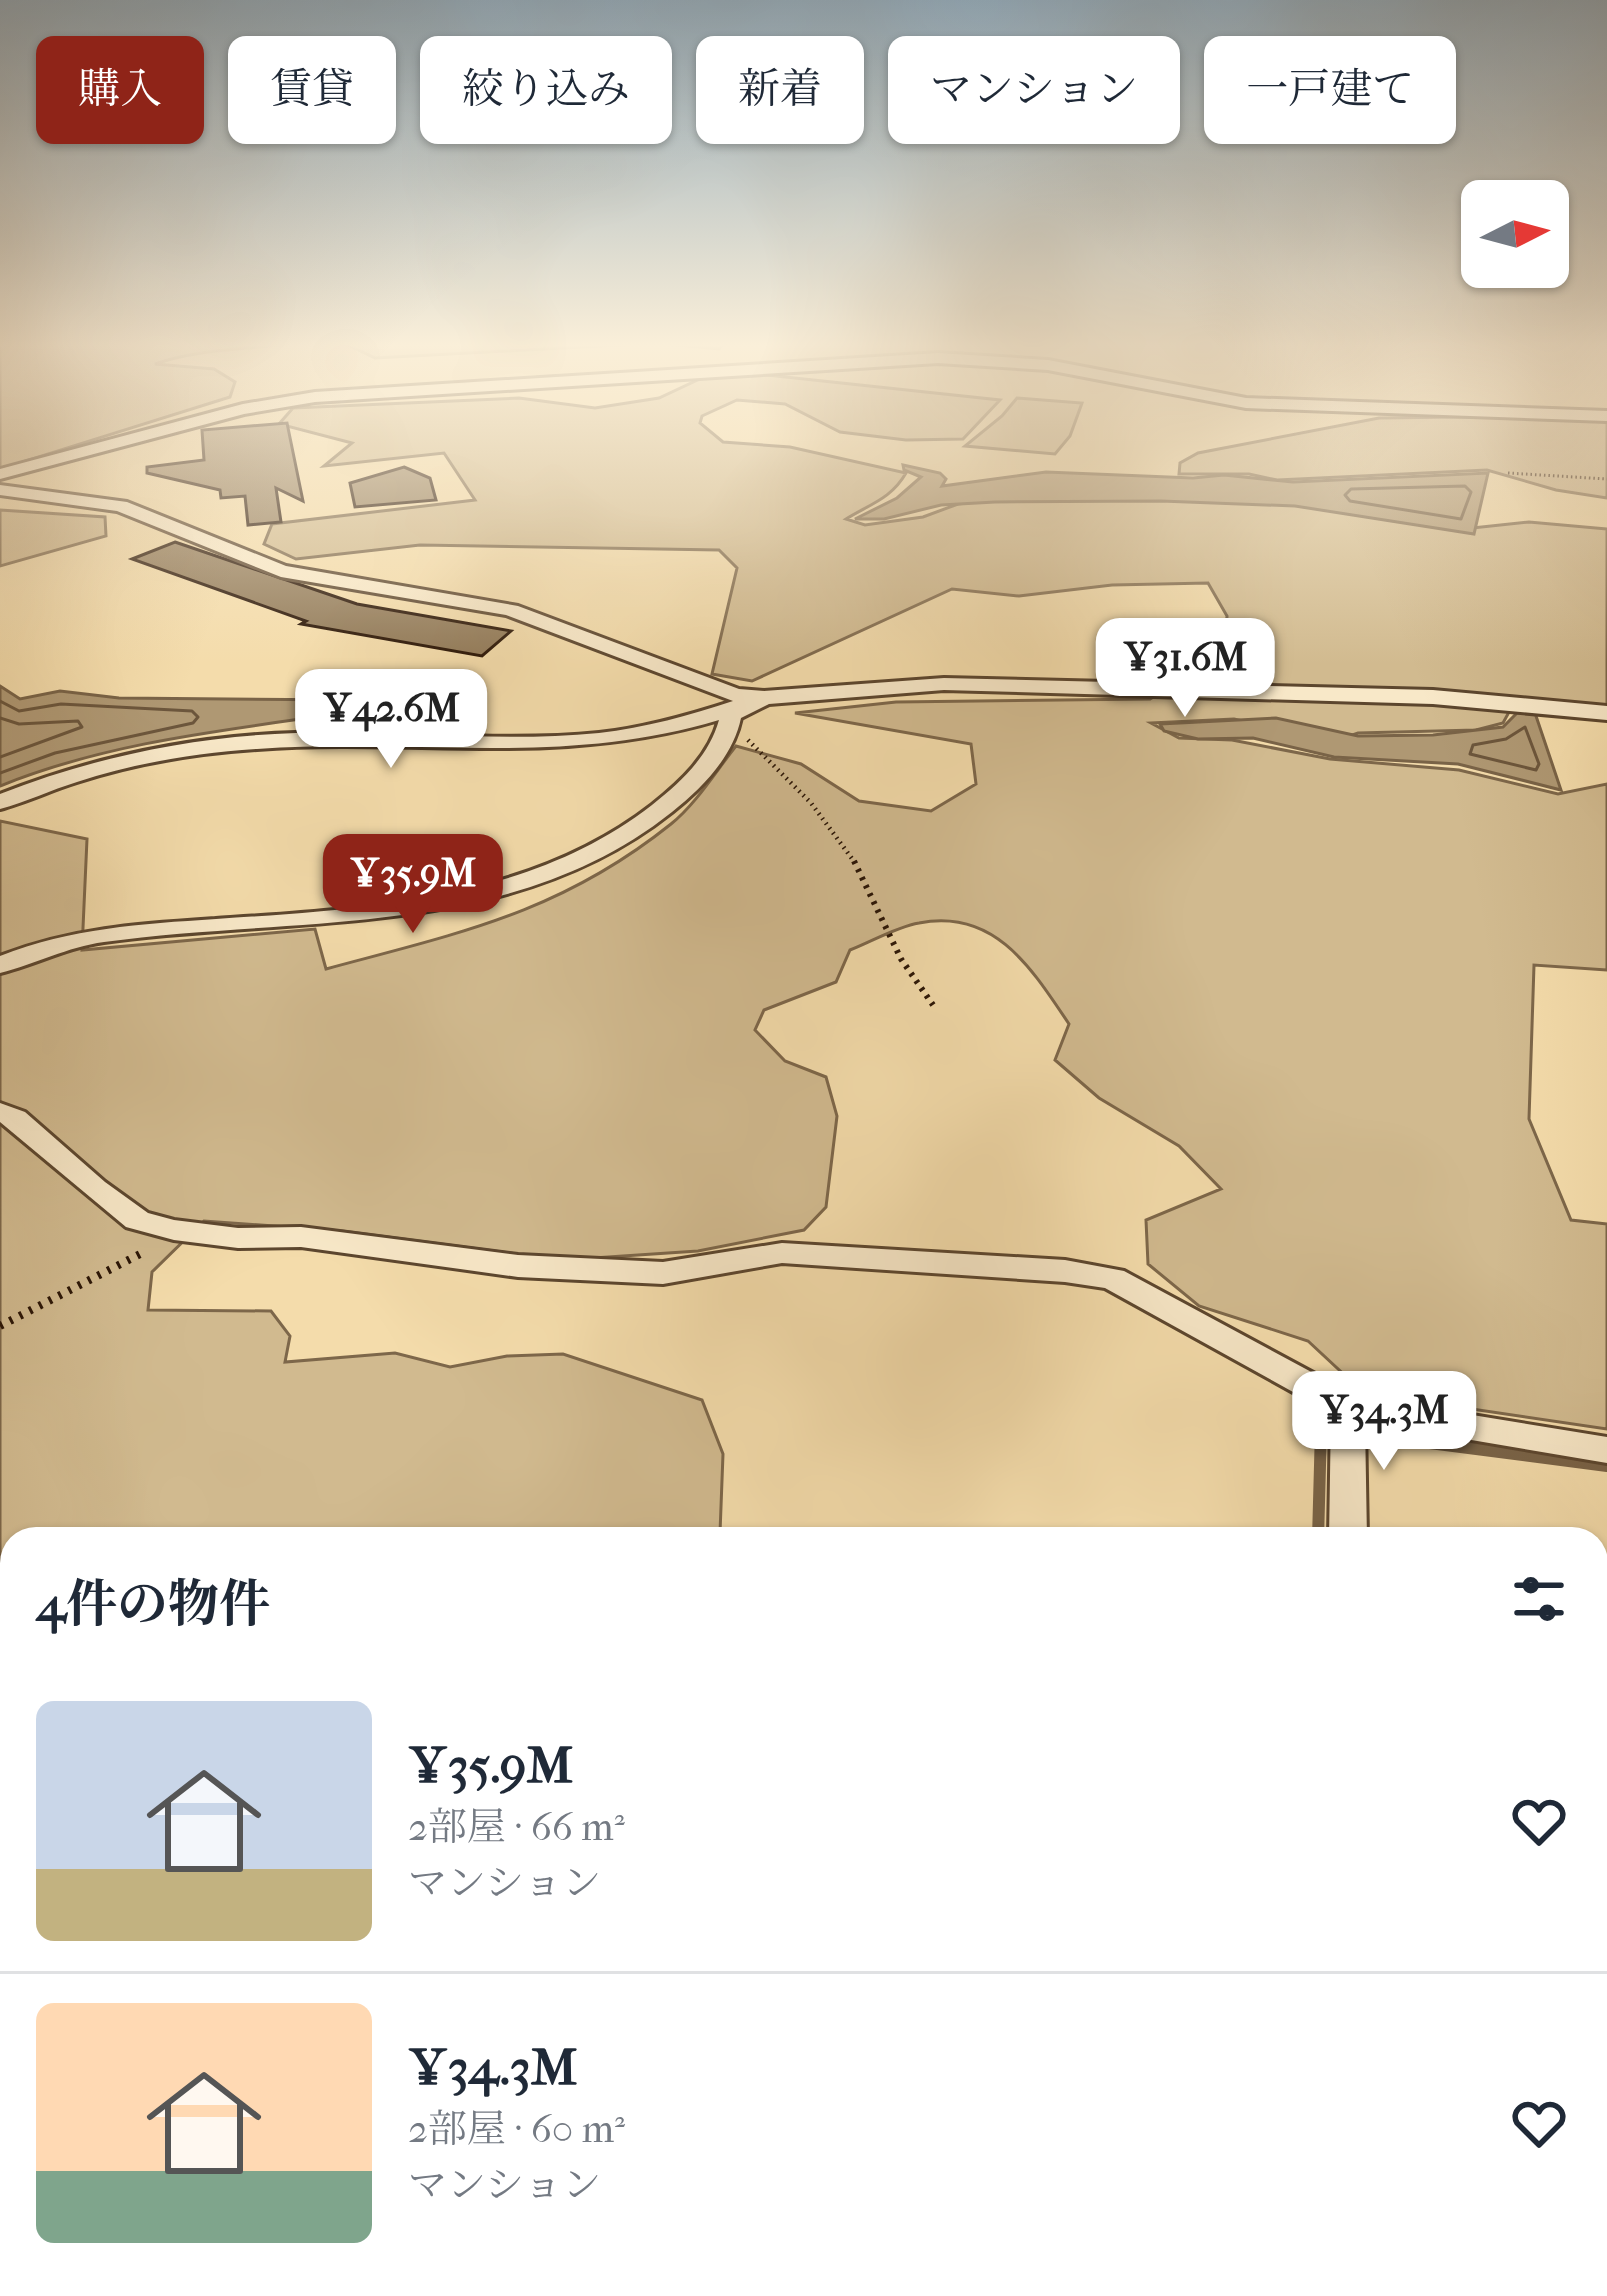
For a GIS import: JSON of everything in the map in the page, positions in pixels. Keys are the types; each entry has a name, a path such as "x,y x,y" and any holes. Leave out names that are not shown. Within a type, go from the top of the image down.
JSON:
{"street":[{"path":"0,474 91,449"},
{"path":"0,490 121,506 281,572 511,610 713,689 764,698"},
{"path":"0,802 64,778 175,751 297,740 596,740 679,727 764,698 944,684 1433,698 1607,713"},
{"path":"0,965 90,936 370,912 526,881 575,864 668,805 705,770 729,729 731,715 764,698"},
{"path":"0,1112 15,1118 94,1189 137,1220 184,1231 238,1238 301,1237 518,1266 664,1273 782,1253 1065,1271 1113,1279 1348,1407 1607,1450"},
{"path":"1348,1407 1348,1527"}],"path":[{"path":"1508,472 1607,479"},
{"path":"729,729 784,773 860,870 909,979 933,1005"},
{"path":"0,1326 184,1231"}],"shaded area":[{"path":"0,449 63,449 0,469"},
{"path":"345,449 800,449 906,473 887,495 846,519 865,525 1000,499 1300,500 1463,529 1529,522 1607,529 1607,716 1509,712 1503,723 1476,730 1358,733 1335,741 1234,719 1151,723 1179,738 1232,740 1330,759 1459,770 1558,794 1607,784 1607,970 1534,965 1529,1119 1571,1220 1607,1224 1607,1429 1364,1393 1308,1341 1199,1306 1148,1264 1146,1220 1221,1189 1179,1146 1099,1098 1055,1060 1069,1024 1009,947 969,925 946,921 919,923 850,950 836,982 764,1010 755,1030 785,1061 826,1077 837,1116 826,1207 804,1230 698,1251 563,1260 342,1231 204,1221 152,1272 148,1310 271,1311 290,1336 285,1362 395,1353 450,1367 507,1356 563,1354 702,1400 723,1454 720,1527 0,1527 0,821 87,839 82,950 315,929 326,969 464,931 589,879 680,816 736,746 801,764 859,801 931,811 976,784 971,744 795,713 896,702 1150,699 1224,655 1227,616 1208,583 1112,585 1019,596 952,589 752,681 712,674 737,568 719,550 420,545 296,559 264,544 272,524 475,500 444,453 324,466"},
{"path":"1000,449 1059,449 1055,454"},
{"path":"1218,449 1607,449 1607,498 1556,490 1487,470 1277,480 1249,474 1179,474 1180,463"},
{"path":"0,510 105,517 106,536 0,566"}],"water":[{"path":"903,465 940,473 946,479 942,486 1046,472 1224,475 1293,482 1488,473 1474,534 1295,506 1161,501 941,505 884,519 855,519 897,498 921,477 904,470"},
{"path":"0,686 20,699 60,691 119,698 354,700 357,711 131,747 0,786"},
{"path":"1517,713 1535,713 1561,790 1458,764 1334,757 1253,738 1198,739 1164,731 1160,724 1276,718 1358,736 1433,735 1503,727"}],"building":[{"path":"203,449 292,449 303,501 276,488 281,522 248,525 245,496 221,498 220,490 147,473 147,467 204,460"},
{"path":"404,467 430,478 436,500 355,507 350,483"},
{"path":"175,542 357,604 511,631 482,656 301,624 306,621 132,559"}],"waterway":[{"path":"1318,1527 1321,1429 1607,1466"}]}
